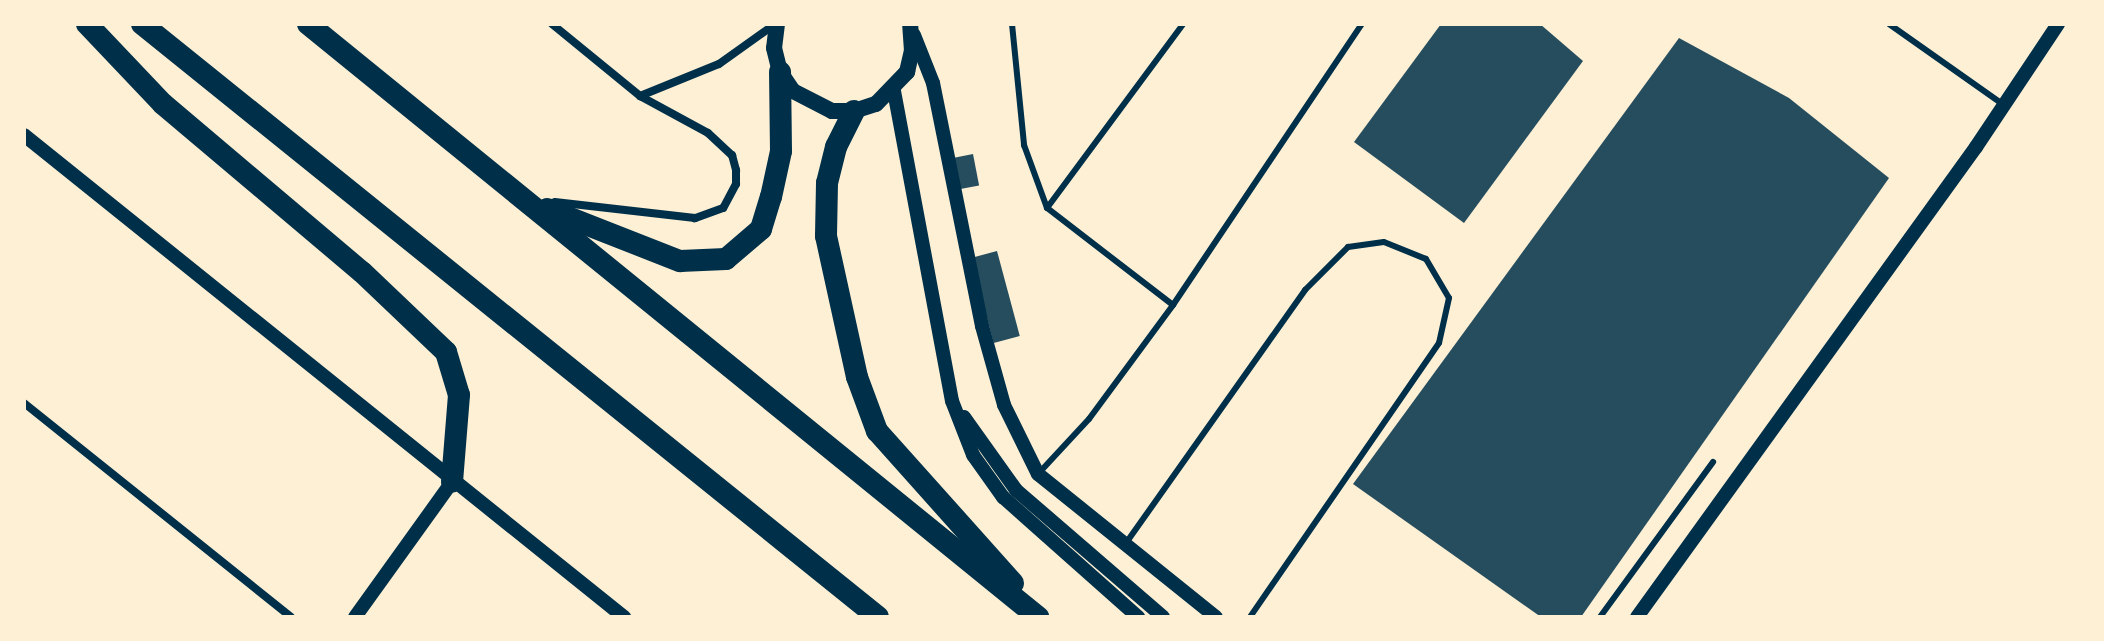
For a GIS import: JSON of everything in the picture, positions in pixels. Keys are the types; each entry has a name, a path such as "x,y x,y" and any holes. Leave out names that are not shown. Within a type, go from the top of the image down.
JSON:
{"highway":[{"path":"87,24 163,104 362,272 446,352 459,395 452,482"},
{"path":"142,24 878,617"},
{"path":"308,24 1040,617"},
{"path":"522,198 644,251 680,261 726,259 761,229 771,197 781,151 780,72"},
{"path":"854,111 836,147 827,183 826,236 839,309 877,431 1040,617"}],"main road":[{"path":"776,24 774,48 780,72 811,104 854,111 894,91 907,72 910,26"}],"street":[{"path":"522,198 695,218 723,208 736,184 732,155 708,133 640,96 552,24"},
{"path":"640,96 719,64 776,24"},
{"path":"1637,617 2004,105 2058,24"},
{"path":"910,26 933,83 982,326 1004,405 1038,474 1126,543 1199,612 1216,617"},
{"path":"894,91 952,401 973,455 1003,497 1138,617"},
{"path":"24,135 452,482 624,617"},
{"path":"952,401 1016,490 1163,617"},
{"path":"24,403 291,617"},
{"path":"355,617 452,482"}],"lane":[{"path":"1012,24 1024,145 1047,208 1173,305"},
{"path":"1047,208 1183,24"},
{"path":"1038,474 1089,419 1173,305 1362,24"},
{"path":"1889,24 2004,105"},
{"path":"1126,543 1305,290 1348,247 1384,242 1426,259 1449,298 1439,343 1250,617"},
{"path":"1600,617 1713,462"}],"building":[{"path":"1441,24 1540,24 1583,61 1464,223 1354,142"},
{"path":"1679,38 1789,98 1889,178 1581,617 1541,617 1353,484"},
{"path":"973,154 979,185 957,190 950,158"},
{"path":"997,251 1020,336 994,343 971,258"}]}
